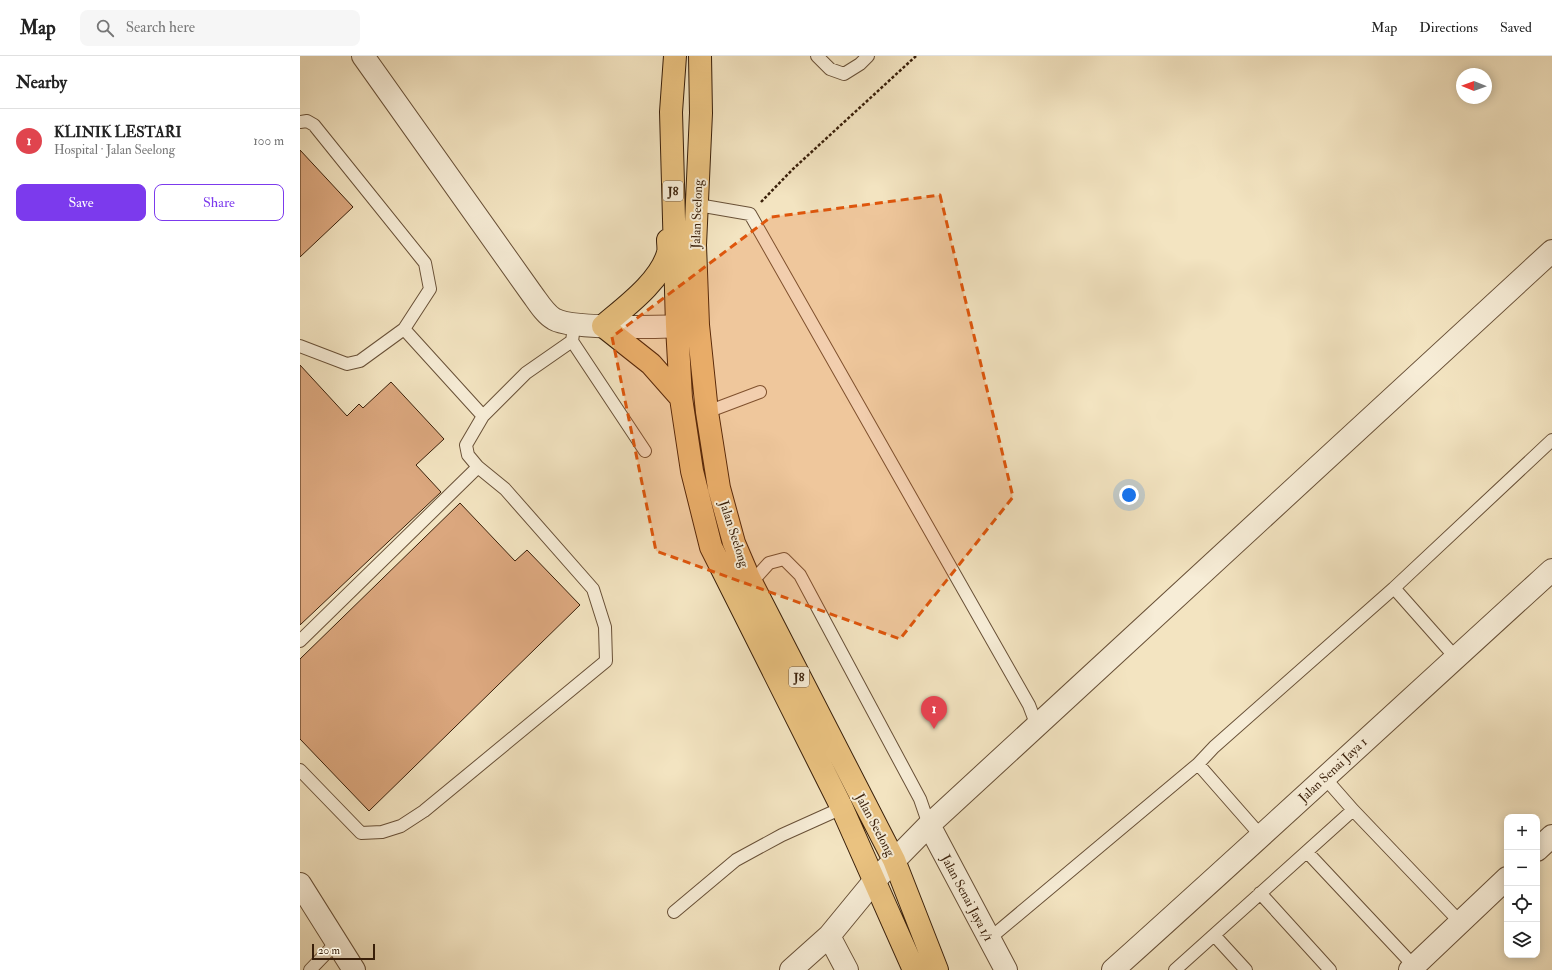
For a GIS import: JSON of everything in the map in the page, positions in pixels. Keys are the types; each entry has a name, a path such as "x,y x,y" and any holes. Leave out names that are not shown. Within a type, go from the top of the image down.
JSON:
{"main road":[{"name":"Jalan Seelong","path":"675,56 671,112 672,169 687,326 707,412 719,488 734,542 751,583 894,860 937,970"},
{"name":"Jalan Seelong","path":"700,56 701,114 696,245 681,398 692,471 711,547 842,808 914,970"},
{"path":"672,169 668,252 663,264 641,294 603,326 651,364 681,398"}],"street":[{"path":"363,56 532,294 545,311 555,320 573,333 603,326 687,326"},
{"path":"791,970 829,936 875,880 929,826 1552,251"},
{"name":"Jalan Senai Jaya 1","path":"1113,970 1262,837 1324,777 1552,570"},
{"name":"Jalan Senai Jaya 1/1","path":"929,826 1006,970"},
{"path":"1540,847 1552,836"},
{"path":"1412,968 1504,881"},
{"path":"300,884 354,970"},
{"path":"829,936 848,970"}],"lane":[{"path":"817,56 830,69 844,74 860,64 868,56"},
{"path":"300,122 306,121 314,125 425,263 430,289 404,329 360,361 347,364 300,346"},
{"path":"698,205 750,214 1029,705 1037,726"},
{"path":"404,329 483,416"},
{"path":"300,770 361,833 382,832 401,826 424,811 606,661 604,626 593,589 505,489 478,467 468,455 466,445 483,416 526,373 573,333 645,451"},
{"path":"707,412 760,392"},
{"path":"989,939 1198,764 1214,747 1394,588 1552,440"},
{"path":"300,641 478,467"},
{"path":"751,583 769,563 784,559 800,575 920,799 929,826"},
{"path":"1394,588 1456,658"},
{"path":"1198,764 1262,837"},
{"path":"1324,777 1353,810 1461,923"},
{"path":"674,912 736,860 782,835 842,808"},
{"path":"1175,970 1353,810"},
{"path":"1307,852 1412,968"},
{"path":"1260,893 1330,970"},
{"path":"1214,935 1246,970"},
{"path":"310,970 337,942"}],"path":[{"path":"750,214 793,169 916,56"}],"highlighted area":[{"path":"940,195 1013,497 900,639 656,551 612,337 771,217"}],"building":[{"path":"300,150 353,207 300,257"},
{"path":"300,365 347,416 359,404 363,408 391,382 444,439 416,465 441,492 300,625"},
{"path":"460,503 515,561 527,550 580,605 369,811 300,739 300,659"}],"place":[{"name":"KLINIK LESTARI","path":"934,729"}]}
